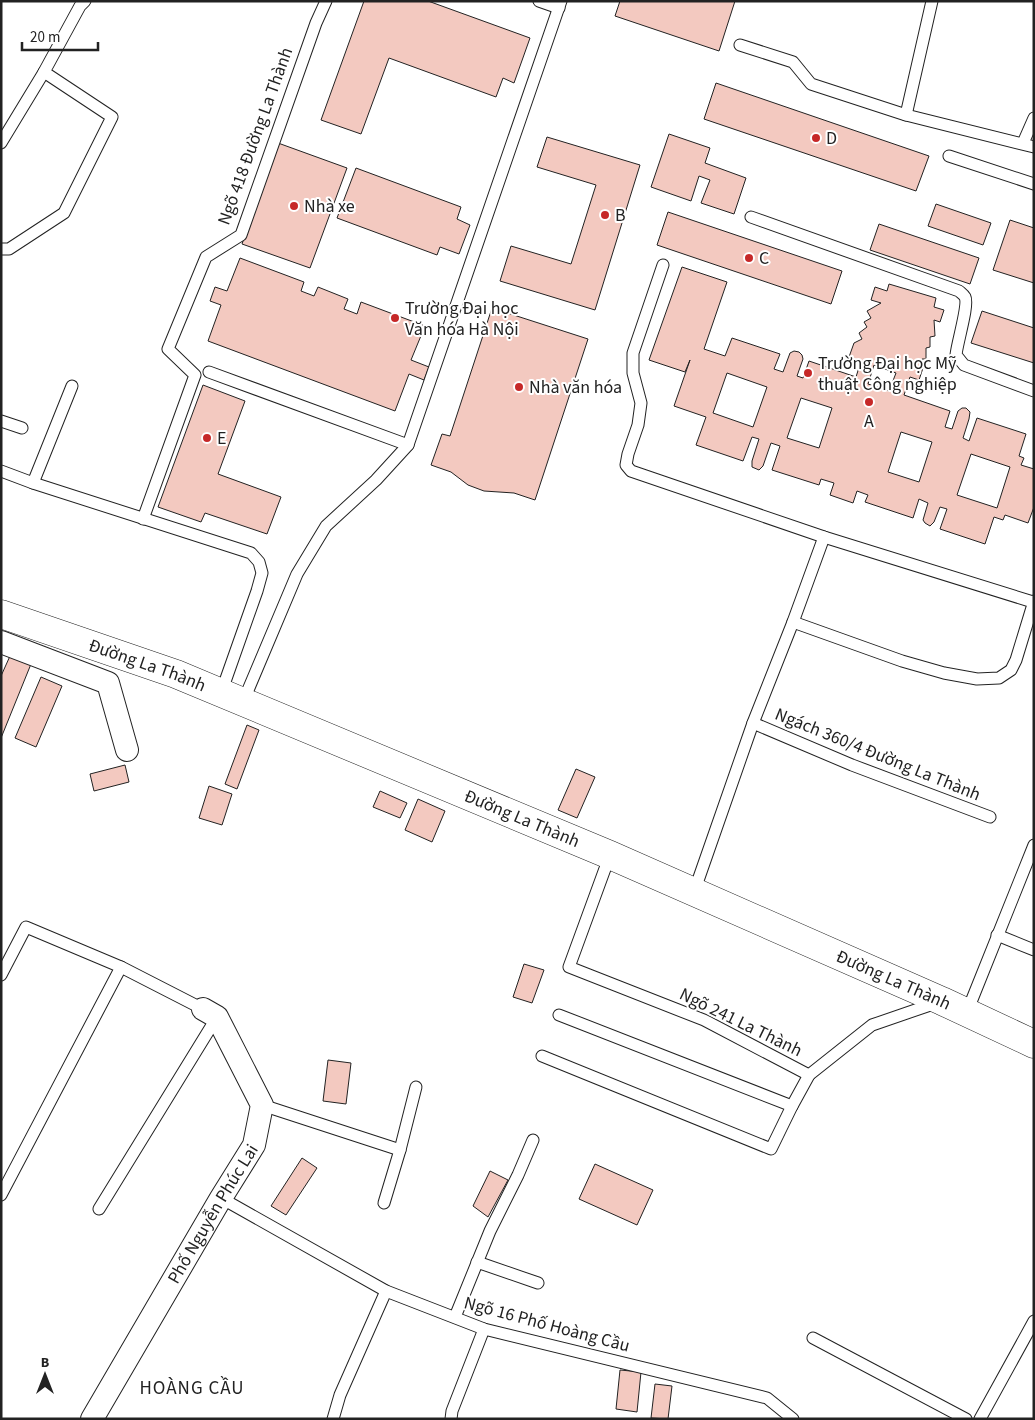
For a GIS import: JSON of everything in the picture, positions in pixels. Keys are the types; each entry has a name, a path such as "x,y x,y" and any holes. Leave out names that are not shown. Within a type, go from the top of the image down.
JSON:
{"street":[{"name":"Đường La Thành","path":"1,614 176,674 610,855 967,1012 1034,1044"},
{"name":"Đường La Thành","path":"1,642 108,683 127,750"},
{"path":"210,1013 262,1105"},
{"name":"Phố Nguyễn Phúc Lai","path":"92,1419 221,1198 254,1146 262,1105"}],"lane":[{"path":"1,144 44,72 80,6 85,1"},
{"name":"Ngõ 418 Đường La Thành","path":"143,519 195,376 168,349 206,257 241,235 316,23 326,1"},
{"path":"232,698 297,574 326,526 376,480 408,445 560,5 539,1"},
{"path":"906,115 932,1"},
{"path":"740,45 794,62 811,84 906,115 1028,145 1034,118"},
{"path":"1,249 9,249 64,213 112,116 44,72"},
{"path":"949,156 1034,184"},
{"path":"751,217 959,291 966,298 966,307 956,356 964,365 1034,391"},
{"path":"663,265 632,353 633,373 641,403 638,425 626,465 631,471 824,537 1034,601 1016,660 1011,670 999,678 977,679 902,661 793,622"},
{"path":"209,372 408,445"},
{"path":"33,484 72,386"},
{"path":"1,421 22,428"},
{"path":"1,471 33,484 251,553 258,562 262,573 232,698"},
{"path":"694,892 753,723 824,537"},
{"name":"Ngách 360/4 Đường La Thành","path":"753,723 852,765 990,817"},
{"path":"967,1012 1034,845"},
{"name":"Ngõ 241 La Thành","path":"610,855 570,967 704,1020 809,1075 872,1025 942,1001"},
{"path":"1,975 6,955 26,927 121,967 210,1013 99,1209"},
{"path":"997,935 1034,950"},
{"path":"1,1195 121,967"},
{"path":"559,1015 792,1106"},
{"path":"542,1056 771,1149 809,1075"},
{"path":"384,1203 416,1087"},
{"path":"262,1105 400,1150"},
{"path":"455,1317 490,1231 533,1140"},
{"name":"Ngõ 16 Phố Hoàng Cầu","path":"221,1198 386,1291 484,1329 767,1398 793,1419"},
{"path":"477,1262 538,1283"},
{"path":"333,1419 340,1395 386,1291"},
{"path":"980,1419 1034,1321"},
{"path":"451,1419 452,1411 484,1329"},
{"path":"813,1338 966,1419"}],"building":[{"path":"364,1 428,1 530,38 514,83 503,78 496,97 389,58 361,134 321,120"},
{"path":"620,1 735,1 719,51 615,16"},
{"name":"D","path":"716,83 929,156 916,191 704,119"},
{"path":"669,134 710,148 705,163 746,178 734,214 701,203 710,180 699,176 691,201 651,187"},
{"name":"B","path":"547,137 640,165 595,310 500,281 511,246 571,264 596,185 537,167"},
{"name":"Nhà xe","path":"278,143 347,168 310,268 242,244"},
{"path":"356,168 461,207 457,219 470,225 459,254 440,247 437,255 337,218"},
{"path":"936,204 991,223 983,245 928,226"},
{"name":"C","path":"668,212 842,271 831,304 657,245"},
{"path":"1010,220 1034,228 1034,283 993,270"},
{"path":"879,224 979,258 970,284 870,250"},
{"path":"240,258 304,282 301,291 314,296 318,287 348,299 344,309 357,314 361,302 425,326 411,360 429,367 424,380 409,374 395,411 208,341 221,305 210,301 215,287 227,291"},
{"name":"A","path":"682,267 727,282 704,349 725,356 732,338 780,354 774,369 783,372 790,353 794,351 799,352 803,359 797,376 803,378 809,361 856,377 861,361 849,357 854,343 862,339 859,333 867,327 864,322 871,318 867,311 881,303 871,300 875,287 887,291 889,284 936,298 934,307 944,310 940,322 934,320 935,336 930,337 930,347 926,348 926,359 922,359 923,368 919,380 910,377 904,395 950,411 945,427 952,429 958,411 966,408 970,412 963,438 969,441 977,418 1026,434 1019,456 1024,458 1021,465 1034,469 1034,507 1028,523 1005,515 1003,520 994,517 985,544 940,529 947,509 940,507 934,522 930,526 925,523 923,520 928,503 919,499 913,518 865,502 868,495 857,491 853,503 830,495 834,483 821,479 819,485 772,470 780,446 771,443 763,466 759,470 752,467 752,461 759,439 752,437 743,461 696,445 706,417 674,406 690,360 685,372 649,360","holes":["874,365 896,373 889,391 868,384","727,373 767,387 753,427 713,413","801,398 832,408 819,448 787,438","901,432 932,442 919,482 888,472","971,454 1010,467 997,508 957,495"]},
{"name":"Nhà văn hóa","path":"492,308 588,339 535,500 514,493 484,491 468,485 451,472 431,465 442,434 450,436"},
{"path":"982,311 1034,328 1034,363 971,343"},
{"name":"E","path":"203,385 245,401 218,474 281,497 267,534 205,513 201,522 158,507"},
{"path":"10,656 31,664 1,738 1,676"},
{"path":"41,677 62,686 36,747 15,738"},
{"path":"247,725 259,730 237,789 225,784"},
{"path":"125,765 129,782 94,791 90,774"},
{"path":"576,769 595,777 577,818 558,810"},
{"path":"209,786 232,794 222,825 199,818"},
{"path":"380,791 407,803 400,818 373,807"},
{"path":"418,799 445,811 432,842 405,830"},
{"path":"524,964 544,970 532,1003 513,997"},
{"path":"328,1060 351,1063 346,1104 323,1101"},
{"path":"302,1158 317,1168 286,1215 271,1206"},
{"path":"595,1164 653,1190 637,1225 579,1199"},
{"path":"490,1171 508,1180 488,1217 473,1206"},
{"path":"620,1370 641,1372 637,1412 616,1409"},
{"path":"655,1384 672,1386 668,1419 651,1418"}],"place":[{"name":"D","path":"816,138"},
{"name":"Nhà xe","path":"294,206"},
{"name":"B","path":"605,215"},
{"name":"C","path":"749,258"},
{"name":"Trường Đại học Văn hóa Hà Nội","path":"395,318"},
{"name":"Trường Đại học Mỹ thuật Công nghiệp","path":"808,373"},
{"name":"Nhà văn hóa","path":"519,387"},
{"name":"A","path":"869,402"},
{"name":"E","path":"207,438"}],"district":[{"name":"HOÀNG CẦU","path":"192,1387"}]}
